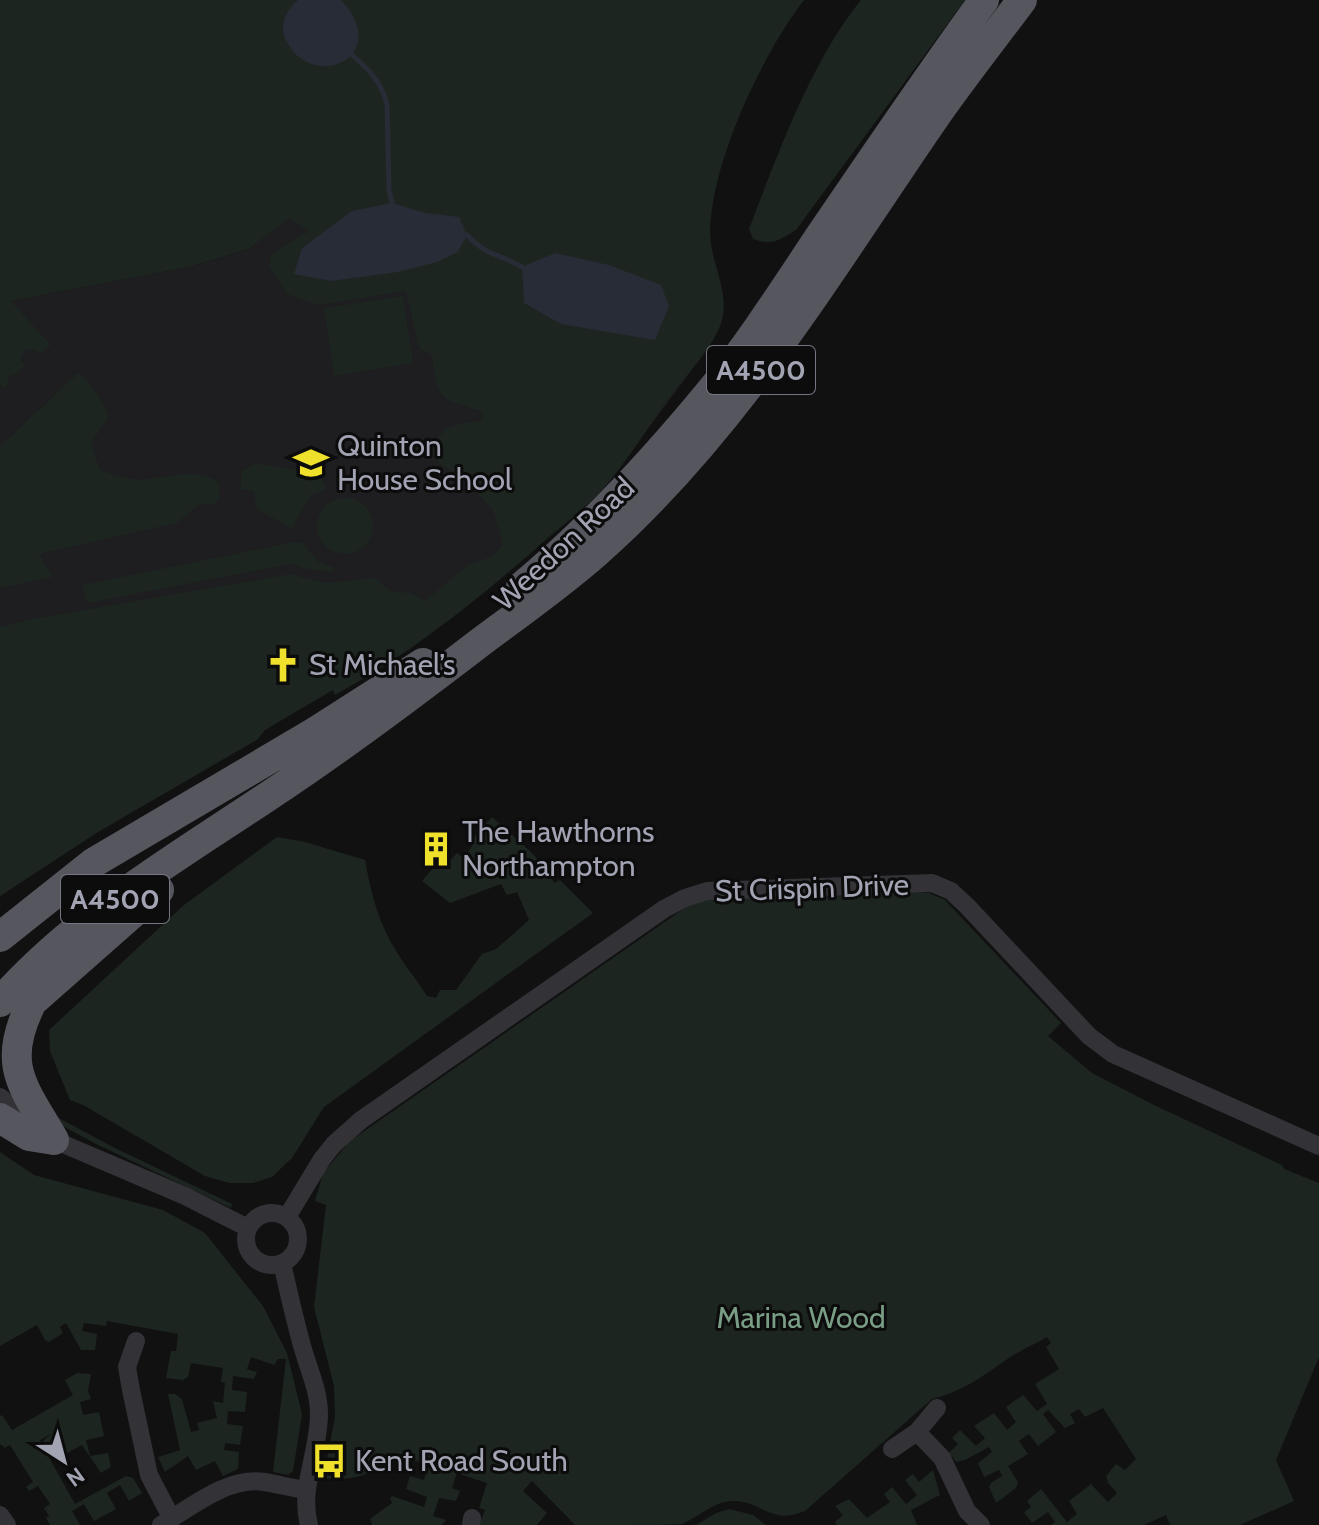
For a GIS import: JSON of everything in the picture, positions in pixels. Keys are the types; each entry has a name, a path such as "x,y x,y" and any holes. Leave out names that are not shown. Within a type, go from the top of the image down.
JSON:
{"highway":[{"name":"Weedon Road","path":"0,937 93,863 315,732 423,663 571,545 633,482 716,385 984,0"},
{"name":"Weedon Road","path":"0,1002 52,949 150,874 243,813 421,687 597,553 662,489 742,397 816,295 937,114 1022,0"},
{"path":"54,1140 22,1089 15,1062 22,1020 32,1002 84,953 204,853 243,813"},
{"name":"Weedon Road","path":"0,1022 150,874"},
{"path":"0,1118 29,1136 54,1140"}],"street":[{"name":"St Crispin Drive","path":"287,1217 322,1159 361,1120 664,909 707,891 932,883 951,891 1089,1036 1113,1054 1319,1146"},
{"path":"0,1082 23,1102 54,1140"},
{"path":"0,1097 54,1140 185,1196 248,1228"},
{"path":"273,1212 287,1217 297,1229 299,1240 291,1258 271,1265 261,1263 247,1248 248,1228 254,1219 263,1214 273,1212"},
{"path":"282,1263 316,1390 319,1414 315,1454 306,1490 309,1525"},
{"path":"136,1341 127,1367 149,1475 167,1522 223,1489 241,1483 266,1482 272,1486 306,1490"},
{"path":"107,1366 127,1367"},
{"path":"892,1449 917,1432 937,1408"},
{"path":"917,1432 942,1458 967,1511 981,1525"},
{"path":"0,1515 7,1525"}],"shaded area":[{"path":"298,0 341,0 355,21 358,38 353,52 342,62 328,66 311,64 297,55 285,38 283,28 287,13"},
{"name":"Quinton House School","path":"502,0 714,190 710,228 712,257 721,284 723,316 709,347 603,489 465,608 410,649 335,695 307,614 258,739 98,832 0,896 0,311 10,301 189,267 249,249 288,218"},
{"path":"392,203 425,213 459,217 467,235 458,252 437,262 398,272 331,281 294,274 302,248 352,211"},
{"path":"555,253 609,265 661,285 669,306 655,340 561,324 524,303 522,267"}],"green space":[{"path":"0,0 804,0 757,78 720,170 713,199 710,238 723,294 720,326 703,355 603,489 473,602 420,642 335,695 333,690 265,730 258,739 98,832 0,896 0,627 290,574 326,583 374,578 391,591 411,593 425,601 468,565 490,557 503,545 494,512 462,475 442,466 432,454 444,431 456,425 482,421 482,411 449,400 439,389 432,355 419,348 406,291 318,305 287,294 269,266 271,254 309,231 289,218 249,249 189,267 11,301 51,345 39,354 27,349 21,361 25,365 16,375 8,378 9,383 4,388 0,384"},
{"path":"861,0 965,0 796,230 771,242 753,239 749,229 797,110 826,51"},
{"path":"403,296 413,363 334,376 324,308"},
{"path":"78,373 96,393 109,417 91,443 100,470 131,479 198,474 218,482 220,496 215,504 200,504 177,523 39,554 53,577 0,588 0,446"},
{"path":"256,463 320,475 326,489 310,496 292,529 257,509 253,491 240,489 242,471"},
{"path":"345,498 365,506 373,526 365,546 345,554 325,546 317,526 325,506"},
{"path":"293,542 303,543 319,562 335,568 332,572 291,564 87,603 82,585"},
{"path":"492,817 536,857 554,883 560,880 593,913 324,1107 292,1158 272,1177 253,1183 229,1183 205,1176 70,1100 50,1051 49,1030 184,905 277,837 365,860 381,920 405,965 427,996 436,998 440,990 456,990 482,954 496,949 529,920 517,892 507,895 501,884 450,903 422,881 439,861 446,865 457,853 464,858 472,846 469,843"},
{"name":"Marina Wood","path":"929,893 945,900 1061,1023 1048,1036 1092,1073 1282,1165 1284,1169 1319,1183 1319,1357 1276,1460 1294,1501 1240,1525 1170,1525 1166,1515 1144,1525 1051,1525 1055,1522 1048,1512 1032,1523 1024,1512 1031,1507 1027,1501 1041,1489 1067,1522 1077,1514 1069,1501 1091,1484 1108,1502 1117,1493 1106,1476 1116,1464 1125,1470 1136,1459 1103,1408 1085,1417 1079,1409 1070,1414 1075,1423 1065,1428 1048,1410 1043,1414 1056,1432 1038,1446 1029,1434 1019,1441 1028,1454 1008,1466 1018,1482 1016,1488 996,1503 989,1487 1002,1476 999,1470 984,1477 978,1463 992,1452 989,1447 956,1462 949,1453 958,1444 952,1438 960,1430 976,1446 985,1438 974,1426 994,1413 1007,1430 1016,1422 1006,1407 1023,1395 1037,1411 1047,1404 1035,1384 1059,1369 1046,1347 1051,1343 1047,1337 970,1384 932,1399 805,1511 793,1515 775,1514 734,1501 713,1506 682,1524 575,1525 532,1481 523,1491 547,1513 537,1525 479,1525 485,1510 479,1508 487,1483 457,1473 452,1488 460,1491 456,1501 439,1498 433,1516 446,1520 442,1525 372,1525 370,1519 392,1503 392,1496 424,1507 427,1497 406,1489 410,1476 424,1480 428,1465 393,1453 362,1476 323,1478 335,1417 334,1386 314,1307 326,1205 315,1201 323,1173 350,1141 692,903 704,899"},
{"path":"57,1117 232,1204 231,1208 96,1144 61,1125"},
{"path":"0,1152 34,1175 163,1210 205,1233 263,1306 287,1353 302,1414 293,1471 288,1475 273,1472 286,1359 278,1359 274,1365 251,1357 247,1369 257,1372 254,1379 233,1376 232,1390 247,1392 245,1412 228,1411 227,1424 243,1426 240,1445 225,1443 224,1450 239,1452 238,1469 223,1476 215,1461 196,1470 188,1456 165,1472 158,1457 180,1450 168,1394 182,1399 191,1432 199,1430 197,1423 217,1418 213,1401 223,1403 223,1368 191,1363 188,1377 183,1380 166,1378 171,1351 176,1351 178,1334 107,1321 106,1326 84,1323 82,1331 97,1334 95,1350 81,1350 66,1323 60,1327 63,1333 49,1342 37,1325 0,1346"},
{"path":"77,1373 91,1374 88,1391 91,1399 80,1402 83,1415 99,1412 104,1436 86,1440 90,1456 108,1453 111,1467 101,1473 82,1445 54,1460 43,1441 52,1433 40,1440 41,1443 75,1504 126,1476 133,1478 142,1493 129,1501 120,1485 107,1493 116,1509 94,1521 84,1504 72,1511 80,1525 50,1525 44,1508 50,1504 38,1486 29,1491 26,1487 33,1482 10,1445 5,1448 0,1444 0,1416 12,1430 73,1395 65,1380"},
{"path":"933,1470 940,1495 911,1510 917,1525 837,1525 835,1522 843,1515 835,1506 849,1499 867,1518 890,1502 884,1494 892,1487 906,1504 917,1495 905,1480 913,1474 919,1482"},
{"path":"729,1509 753,1515 766,1525 696,1525"}],"waterway":[{"path":"351,54 374,76 387,104 392,203"},
{"path":"467,235 486,250 522,267"}],"place":[{"name":"Quinton House School","path":"311,463"},
{"name":"St Michael’s","path":"283,665"},
{"name":"The Hawthorns Northampton","path":"436,849"},
{"name":"Kent Road South","path":"329,1461"}]}
